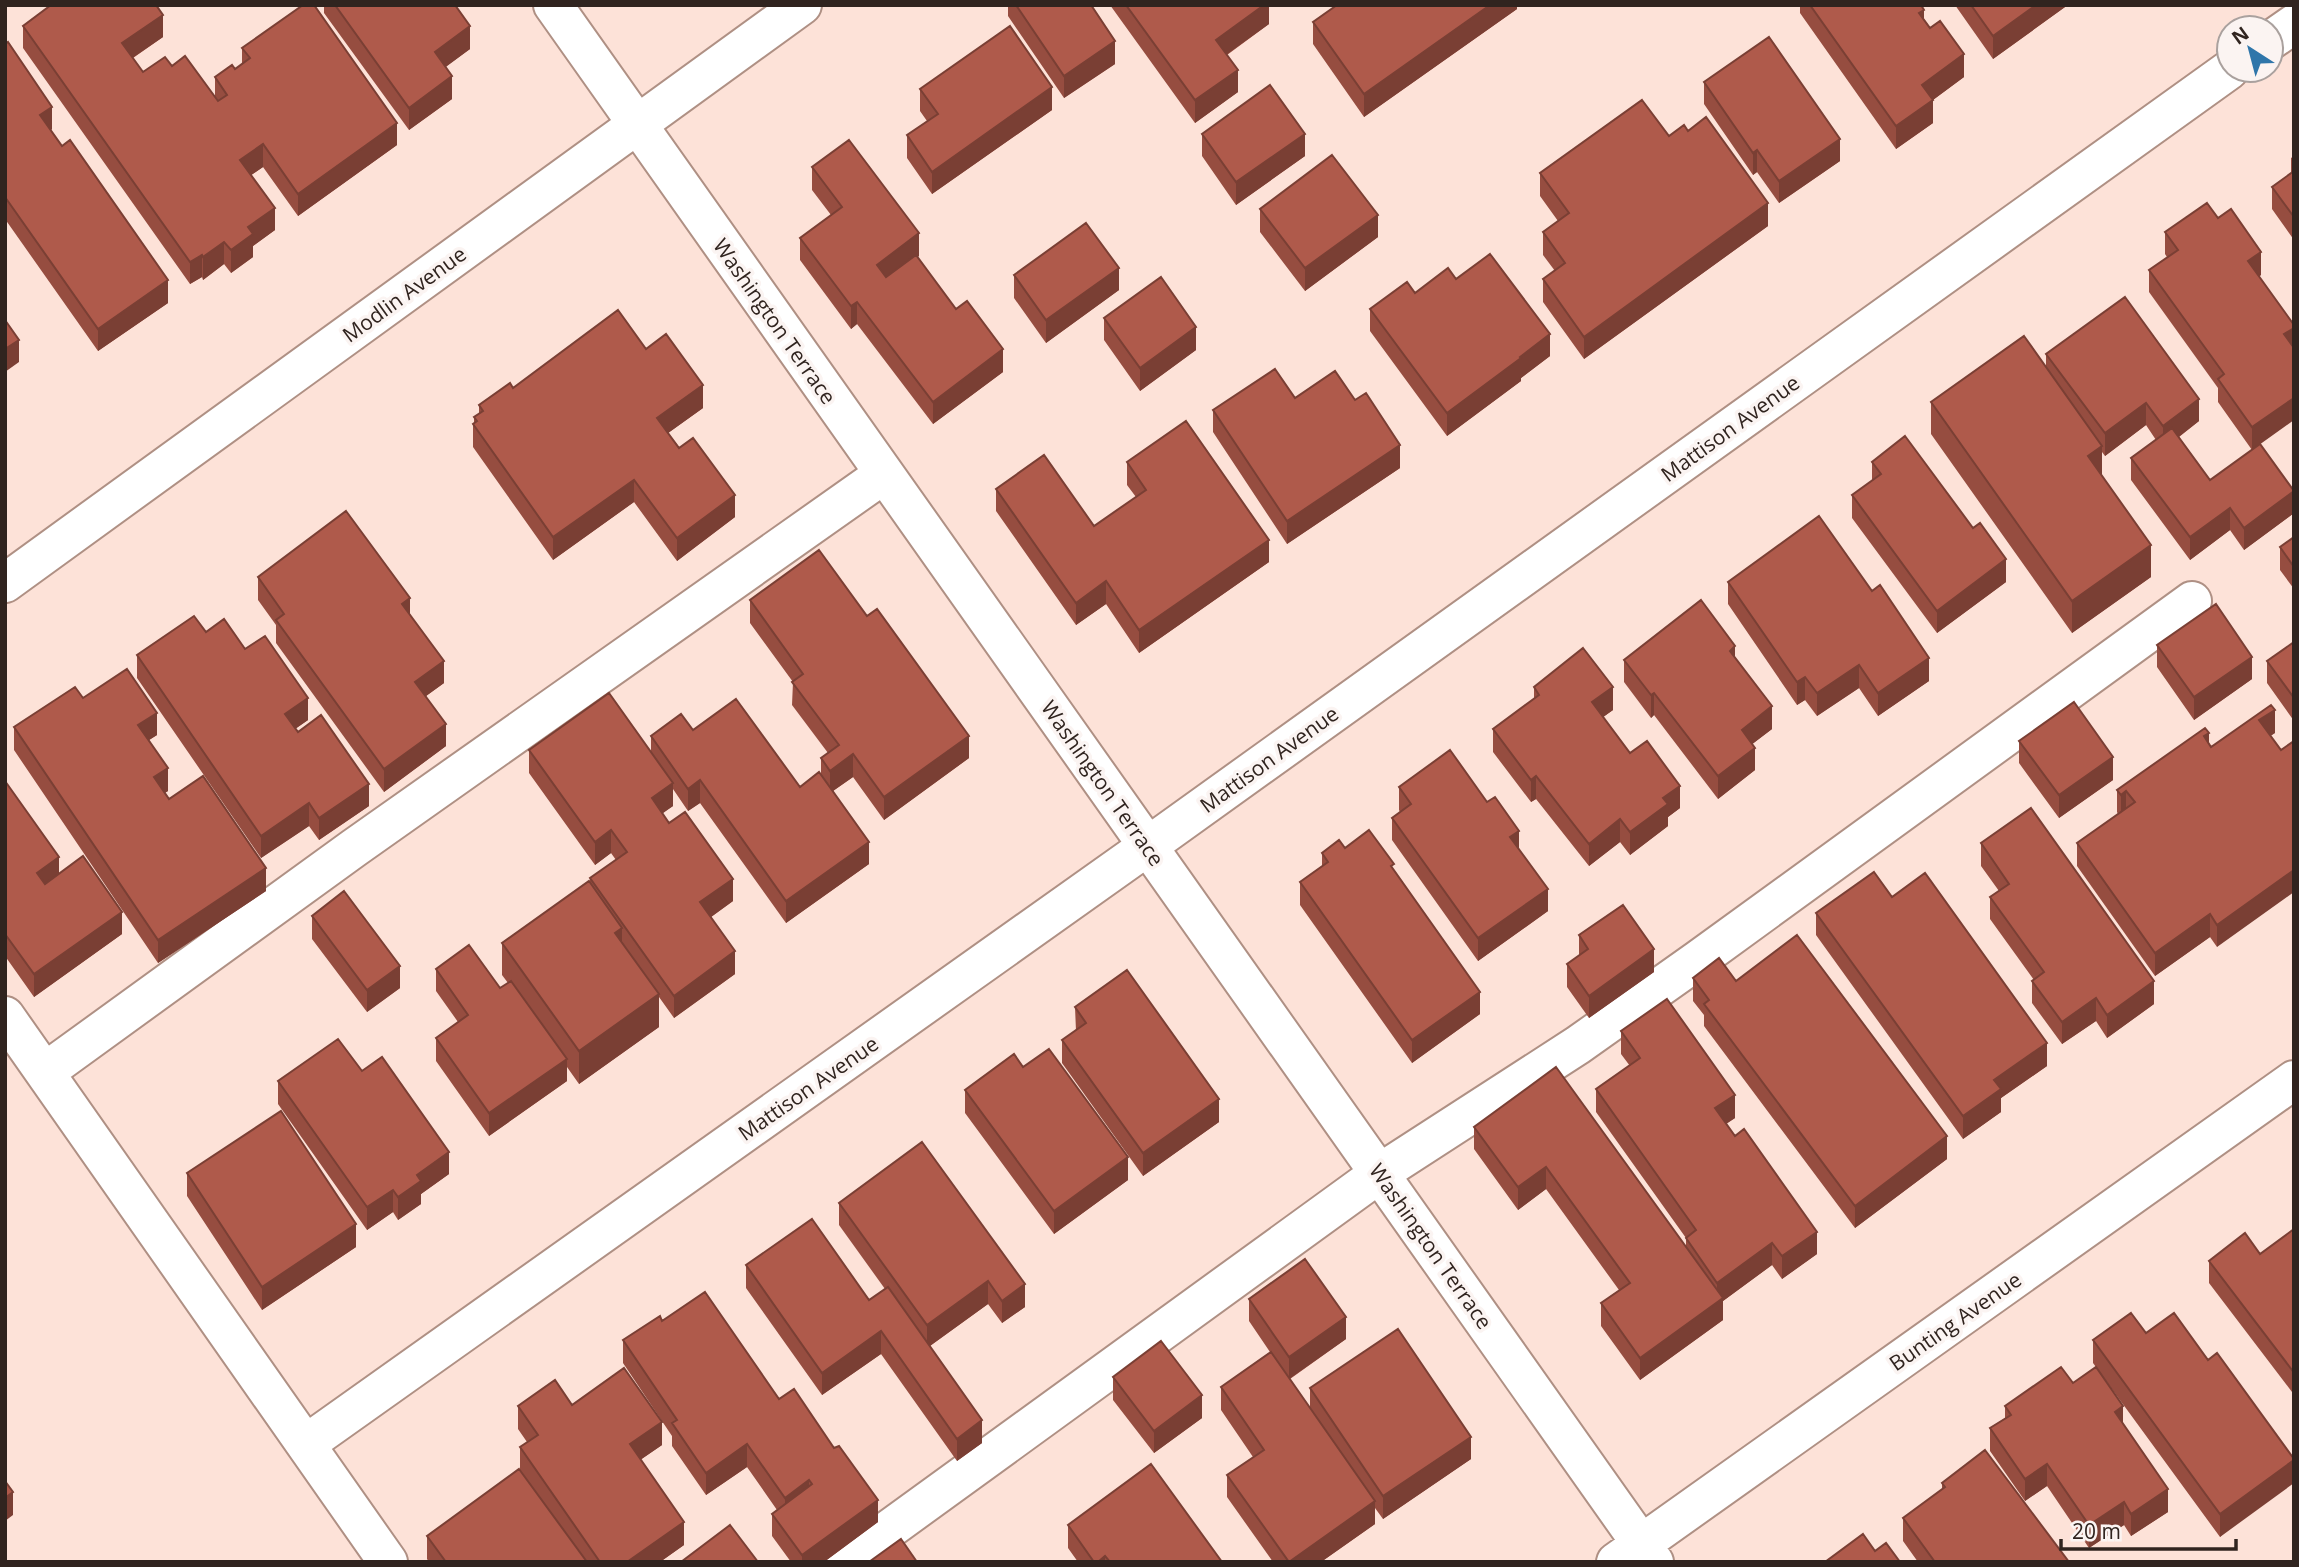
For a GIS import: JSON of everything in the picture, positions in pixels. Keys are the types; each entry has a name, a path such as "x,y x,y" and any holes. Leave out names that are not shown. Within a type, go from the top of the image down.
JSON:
{"street":[{"name":"Washington Terrace","path":"553,5 1380,1173 1637,1556"},
{"name":"Modlin Avenue","path":"5,583 802,5"},
{"name":"Mattison Avenue","path":"306,1444 1148,846 2215,80"},
{"path":"45,1072 354,848 884,474"},
{"path":"844,1562 1380,1173 1578,1045 2192,601"},
{"path":"5,1016 388,1562"},
{"name":"Bunting Avenue","path":"1637,1556 2294,1080"}],"building":[{"path":"51,5 156,5 163,15 122,43 143,72 165,57 172,66 185,56 218,101 227,95 215,77 232,65 235,69 250,58 242,48 303,5 314,5 397,123 298,194 263,144 240,160 275,208 248,227 253,234 231,250 224,242 203,257 202,255 190,262 23,26"},
{"path":"335,5 455,5 470,26 435,52 452,76 409,108"},
{"path":"1016,5 1091,5 1115,41 1064,76"},
{"path":"1126,5 1264,5 1216,40 1238,70 1195,100"},
{"path":"1337,5 1490,5 1364,94 1313,22"},
{"path":"1810,5 1921,5 1924,10 1919,13 1930,28 1940,21 1964,54 1922,85 1933,100 1896,126"},
{"path":"1971,5 2036,5 1993,36"},
{"path":"1010,26 1052,87 932,172 907,135 938,114 920,89"},
{"path":"1769,37 1840,139 1779,181 1757,150 1753,153 1704,82"},
{"path":"8,42 52,107 40,115 62,146 70,140 168,280 98,329 5,197 5,44"},
{"path":"1270,85 1305,134 1236,182 1202,134"},
{"path":"1642,100 1669,136 1684,125 1688,131 1706,117 1768,203 1584,337 1543,279 1565,263 1543,232 1569,213 1540,173"},
{"path":"849,140 919,233 877,265 886,277 916,255 956,309 967,301 1003,349 933,402 857,302 851,306 800,238 842,207 812,167"},
{"path":"1332,155 1378,215 1305,268 1260,209"},
{"path":"2294,171 2294,217 2272,187"},
{"path":"2207,203 2218,218 2231,209 2261,252 2248,261 2294,325 2294,328 2284,334 2294,348 2294,398 2252,427 2218,379 2224,374 2149,270 2178,250 2165,232"},
{"path":"1086,223 1119,268 1046,320 1014,275"},
{"path":"1490,254 1550,334 1447,413 1370,309 1407,282 1415,293 1448,268 1456,279"},
{"path":"1161,277 1196,327 1140,368 1104,318"},
{"path":"2125,297 2199,399 2163,426 2146,403 2105,433 2046,354"},
{"path":"618,310 646,349 666,334 703,385 657,418 679,448 693,438 735,495 677,538 634,480 553,537 473,424 477,421 474,417 483,411 479,405 510,383 513,388"},
{"path":"5,320 19,340 5,349"},
{"path":"2024,336 2102,446 2088,456 2151,545 2072,601 1931,402"},
{"path":"1275,369 1295,398 1335,371 1355,400 1366,393 1400,445 1287,521 1213,410"},
{"path":"1186,421 1269,540 1139,630 1106,581 1076,603 996,489 1044,455 1094,526 1146,490 1127,462"},
{"path":"2172,428 2210,480 2260,444 2294,491 2244,528 2230,508 2190,537 2131,458"},
{"path":"1905,436 1973,528 1980,523 2006,559 1937,611 1852,495 1881,474 1872,462"},
{"path":"346,511 410,598 402,604 444,661 415,682 446,724 384,769 276,620 284,614 258,577"},
{"path":"1819,516 1872,591 1880,585 1929,658 1878,693 1859,665 1817,693 1805,677 1797,682 1728,582"},
{"path":"2294,537 2294,567 2280,547"},
{"path":"819,550 867,616 877,609 969,736 884,797 853,754 830,771 821,758 839,745 792,682 803,674 750,600"},
{"path":"1701,600 1735,646 1730,651 1772,706 1742,730 1755,748 1718,776 1654,693 1651,695 1624,660"},
{"path":"2216,604 2252,657 2194,697 2157,645"},
{"path":"194,616 206,632 224,619 245,649 265,636 308,698 285,714 298,732 321,715 369,784 319,818 309,803 261,836 137,655"},
{"path":"2294,642 2294,698 2267,661"},
{"path":"1583,648 1613,687 1592,702 1630,753 1647,741 1680,786 1663,798 1668,804 1630,832 1620,819 1589,844 1536,776 1531,780 1493,729 1539,695 1534,687"},
{"path":"127,669 157,713 138,725 168,768 154,777 169,799 203,776 266,868 158,940 14,727 75,687 83,698"},
{"path":"609,693 673,783 652,798 669,823 685,812 733,879 700,902 735,951 674,996 590,878 627,852 611,830 595,842 529,750"},
{"path":"736,699 800,787 819,772 869,842 786,901 700,780 688,789 651,736 681,714 693,730"},
{"path":"2074,702 2113,757 2059,795 2019,741"},
{"path":"2271,705 2275,710 2259,720 2281,750 2294,741 2294,870 2217,925 2210,914 2155,953 2077,843 2135,802 2126,791 2121,795 2117,790 2205,728 2209,733 2204,736 2211,747"},
{"path":"1450,750 1487,802 1495,797 1519,831 1510,837 1548,889 1478,938 1392,818 1411,804 1399,787"},
{"path":"5,781 59,857 37,873 45,884 83,856 122,912 34,974 5,934"},
{"path":"2031,808 2154,981 2107,1015 2096,998 2062,1022 2032,981 2044,972 1990,897 2009,884 1981,843"},
{"path":"1369,830 1394,864 1391,866 1480,992 1412,1040 1300,882 1328,862 1322,853 1339,840 1345,848"},
{"path":"1874,872 1892,897 1925,873 2047,1043 1994,1080 2001,1089 1963,1116 1816,913"},
{"path":"589,881 622,928 615,933 659,994 579,1051 502,943"},
{"path":"344,891 400,966 367,990 312,916"},
{"path":"1623,905 1654,949 1589,996 1567,964 1588,949 1579,935"},
{"path":"1797,935 1947,1136 1855,1206 1704,1004 1709,1000 1693,978 1719,958 1736,981"},
{"path":"469,945 500,988 511,981 567,1059 489,1113 436,1038 468,1015 436,969"},
{"path":"1127,970 1219,1099 1143,1153 1062,1040 1086,1023 1075,1007"},
{"path":"1667,999 1735,1095 1715,1108 1735,1136 1744,1129 1817,1232 1782,1256 1772,1243 1717,1283 1686,1238 1696,1230 1596,1089 1640,1058 1621,1031"},
{"path":"338,1039 362,1071 382,1057 449,1152 417,1175 421,1181 398,1197 393,1190 367,1207 278,1081"},
{"path":"1049,1049 1128,1157 1054,1211 965,1090 1014,1054 1023,1067"},
{"path":"1556,1067 1723,1298 1640,1358 1601,1303 1630,1283 1546,1167 1518,1187 1474,1127"},
{"path":"281,1111 356,1224 262,1287 187,1173"},
{"path":"922,1142 1025,1284 1002,1301 988,1281 927,1325 839,1203"},
{"path":"812,1219 869,1300 888,1287 982,1420 957,1439 881,1331 822,1373 746,1265"},
{"path":"2294,1229 2292,1370 2209,1261 2245,1233 2260,1254"},
{"path":"1305,1259 1346,1317 1289,1357 1249,1299"},
{"path":"705,1292 779,1399 794,1389 834,1448 839,1446 878,1500 802,1555 772,1514 812,1484 809,1480 785,1498 747,1444 706,1473 672,1423 677,1420 623,1340 660,1316 662,1321"},
{"path":"2131,1313 2146,1333 2174,1313 2208,1360 2217,1353 2294,1459 2220,1514 2093,1340"},
{"path":"1398,1329 1471,1437 1383,1496 1310,1388"},
{"path":"1161,1341 1202,1395 1154,1431 1113,1377"},
{"path":"1271,1352 1375,1501 1289,1562 1227,1475 1264,1450 1221,1387"},
{"path":"2061,1367 2073,1383 2096,1367 2123,1406 2115,1412 2168,1489 2131,1514 2124,1502 2089,1525 2047,1464 2025,1479 1990,1428 2011,1415 2005,1406"},
{"path":"624,1368 662,1422 630,1444 684,1522 627,1562 600,1562 520,1447 538,1435 518,1406 555,1380 572,1405"},
{"path":"1985,1450 2069,1562 1935,1562 1903,1518 1945,1487 1942,1483"},
{"path":"1151,1464 1222,1562 1110,1562 1105,1556 1094,1562 1068,1525"},
{"path":"519,1469 587,1562 446,1562 427,1536"},
{"path":"5,1481 13,1492 5,1498"},
{"path":"730,1525 758,1562 681,1562"},
{"path":"1863,1534 1875,1551 1886,1543 1900,1562 1825,1562"},
{"path":"901,1539 917,1562 869,1562"}]}
